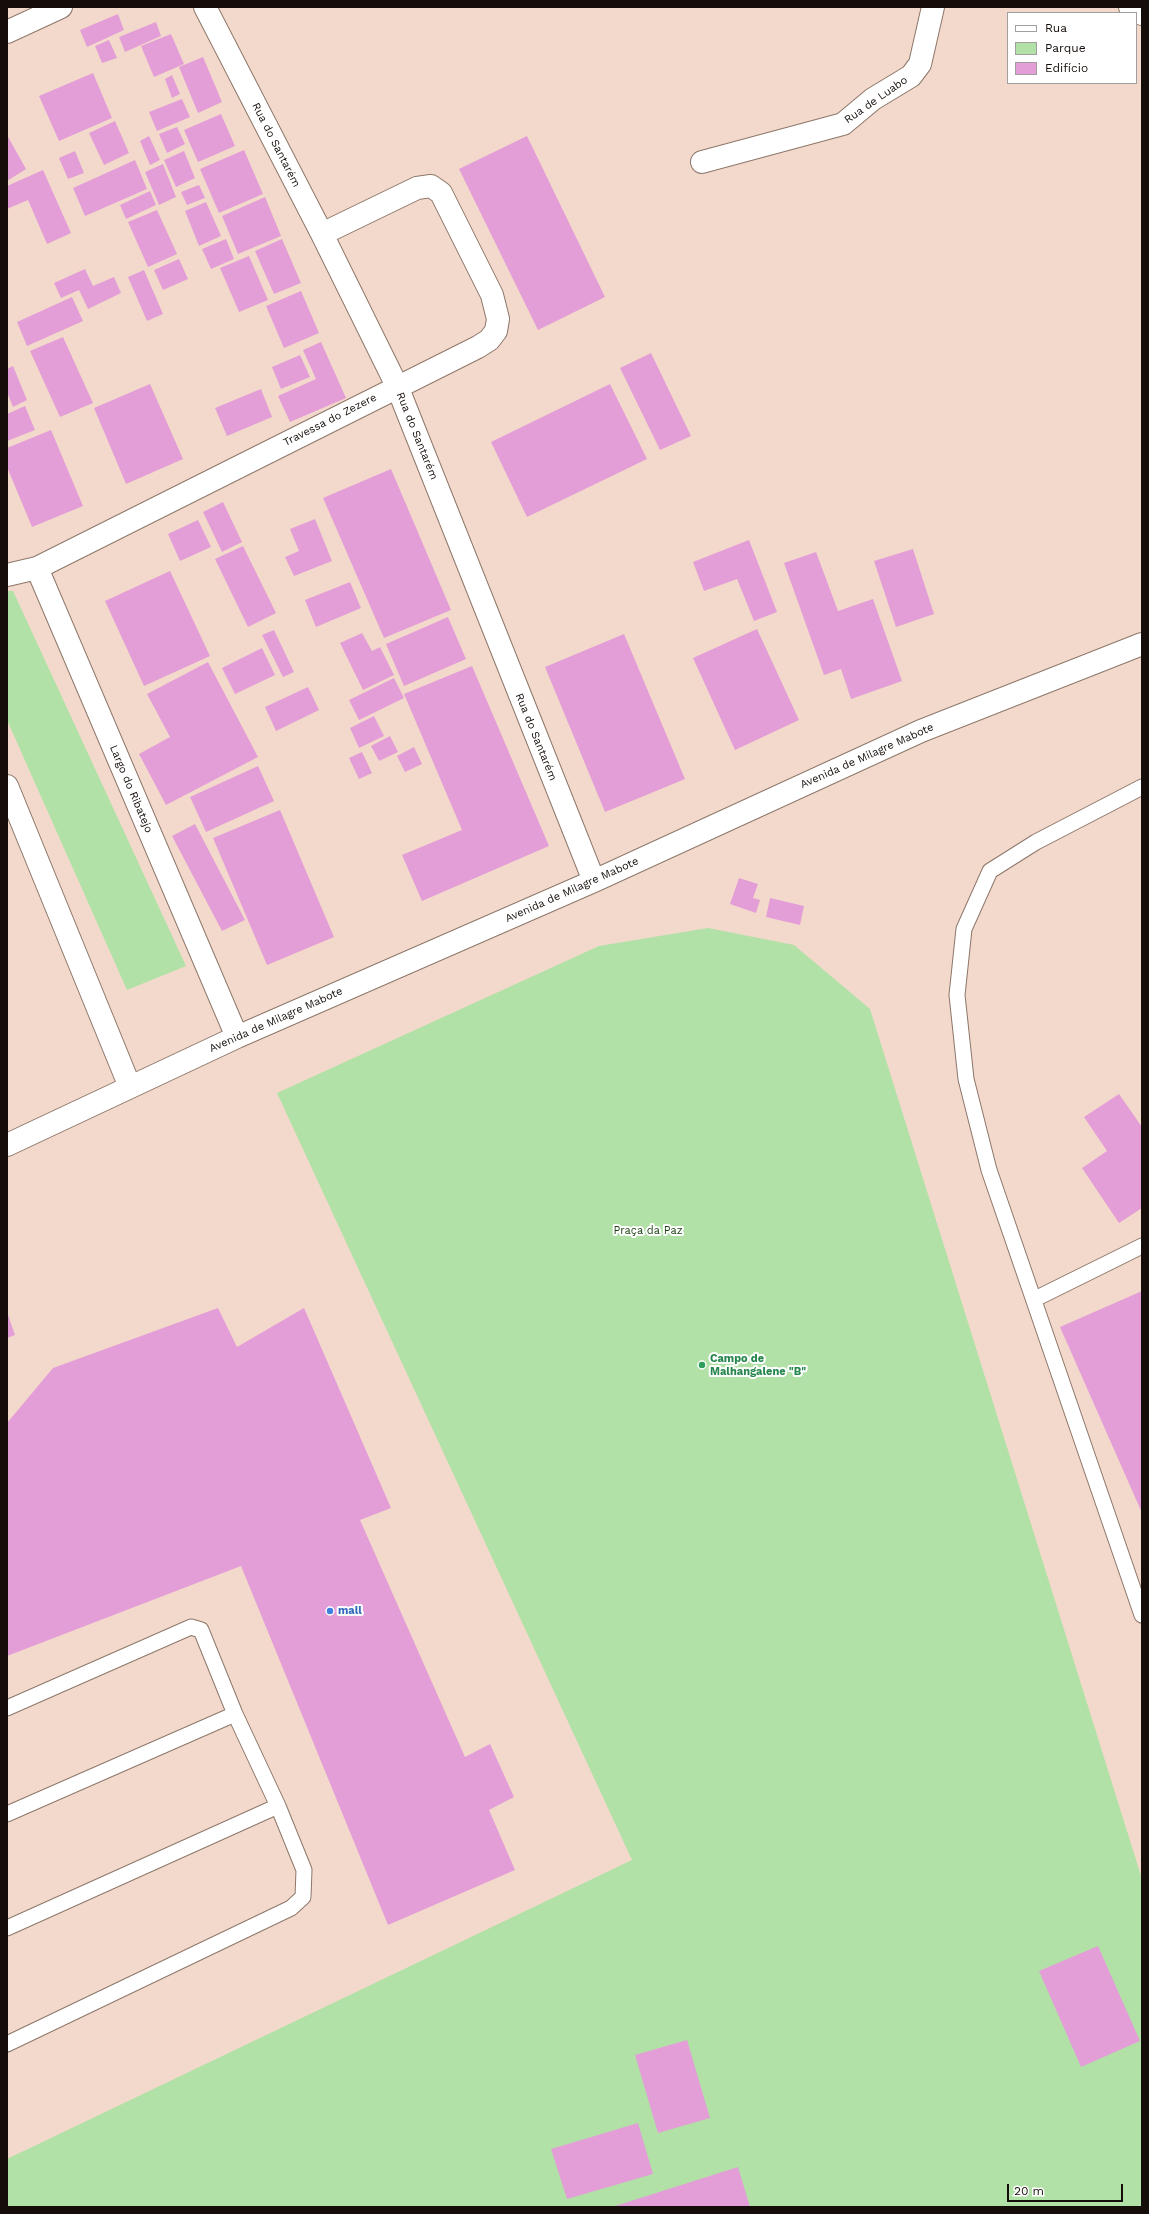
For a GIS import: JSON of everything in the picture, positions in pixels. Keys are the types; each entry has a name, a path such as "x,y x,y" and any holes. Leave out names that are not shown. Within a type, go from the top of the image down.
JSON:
{"street":[{"path":"7,32 62,7"},
{"name":"Rua do Santarém","path":"205,7 322,234 397,386 594,881"},
{"name":"Rua de Luabo","path":"702,162 843,124 873,100 911,76 916,70 920,64 933,7"},
{"path":"1130,7 1142,14"},
{"name":"Travessa do Zezere","path":"37,568 489,340 496,331 498,319 489,288 441,193 431,186 417,188 322,234"},
{"path":"7,575 37,568"},
{"name":"Largo do Ribatejo","path":"37,568 237,1037"},
{"name":"Avenida de Milagre Mabote","path":"7,1145 237,1037 594,881 921,731 1142,644"},
{"path":"7,786 130,1087"}],"lane":[{"path":"1142,787 1036,842 990,871 964,929 957,995 966,1079 989,1170 1035,1299 1142,1615"},
{"path":"1035,1299 1142,1246"},
{"path":"7,1708 192,1627 201,1630 234,1714 278,1806 304,1870 303,1897 291,1908 7,2044"},
{"path":"7,1814 234,1714"},
{"path":"7,1928 278,1806"}],"green space":[{"path":"7,591 13,591 186,966 127,990 7,720"},
{"name":"Praça da Paz","path":"708,928 794,945 870,1009 1142,1879 1142,2207 7,2207 7,2159 632,1860 277,1093 599,946"}],"building":[{"path":"118,14 124,30 87,47 80,30"},
{"path":"156,22 161,36 125,52 119,37"},
{"path":"171,34 184,64 154,77 141,46"},
{"path":"109,40 117,58 102,63 95,46"},
{"path":"203,57 222,102 198,113 179,67"},
{"path":"93,73 112,118 59,141 39,96"},
{"path":"172,75 180,94 172,98 165,79"},
{"path":"182,99 190,117 157,131 149,112"},
{"path":"221,114 235,146 198,162 184,130"},
{"path":"115,121 129,153 104,165 89,133"},
{"path":"177,127 185,144 167,153 159,134"},
{"path":"7,135 26,169 7,181"},
{"path":"149,136 160,160 150,165 140,141"},
{"path":"527,136 605,297 538,330 459,169"},
{"path":"244,150 263,194 219,213 200,169"},
{"path":"75,151 84,173 68,179 59,158"},
{"path":"184,151 195,178 176,187 164,160"},
{"path":"135,160 147,189 85,216 73,188"},
{"path":"163,164 176,197 159,205 145,172"},
{"path":"43,170 71,233 47,244 28,200 7,209 7,186"},
{"path":"199,185 205,198 187,205 181,192"},
{"path":"150,191 156,205 126,219 120,205"},
{"path":"265,197 281,236 238,254 222,216"},
{"path":"206,202 221,236 199,246 185,211"},
{"path":"157,210 177,254 148,267 128,222"},
{"path":"226,239 234,259 211,269 202,249"},
{"path":"282,239 301,283 274,294 255,251"},
{"path":"249,256 268,300 239,312 220,268"},
{"path":"179,259 188,279 163,290 154,270"},
{"path":"85,269 93,286 114,277 121,293 88,309 79,290 61,298 54,283"},
{"path":"144,270 163,314 147,321 128,277"},
{"path":"301,291 319,333 284,348 266,306"},
{"path":"72,297 83,321 27,346 17,322"},
{"path":"63,337 93,403 60,417 30,351"},
{"path":"321,342 346,398 290,422 278,396 316,379 303,350"},
{"path":"651,353 691,436 660,450 620,368"},
{"path":"300,355 310,377 281,389 272,367"},
{"path":"13,366 27,400 13,407 7,392 7,369"},
{"path":"150,384 183,459 126,484 94,408"},
{"path":"610,384 647,459 527,517 491,442"},
{"path":"261,389 272,417 227,436 215,408"},
{"path":"25,406 35,430 7,441 7,414"},
{"path":"51,430 83,506 32,527 7,467 7,448"},
{"path":"391,469 451,610 384,638 323,498"},
{"path":"223,502 242,542 222,552 203,512"},
{"path":"315,519 332,561 294,576 285,557 299,551 290,529"},
{"path":"198,520 211,547 180,561 168,534"},
{"path":"749,540 777,612 754,621 737,579 704,591 693,562"},
{"path":"243,546 276,613 248,627 215,559"},
{"path":"913,549 934,614 896,627 874,561"},
{"path":"816,552 838,611 873,599 902,681 851,699 841,669 824,675 784,563"},
{"path":"170,571 210,656 144,686 105,601"},
{"path":"350,582 361,608 316,627 305,600"},
{"path":"448,617 466,659 404,686 386,644"},
{"path":"757,629 799,720 735,750 693,658"},
{"path":"274,630 294,672 283,677 262,635"},
{"path":"362,633 372,651 380,647 394,675 363,690 340,643"},
{"path":"624,634 685,779 605,812 545,667"},
{"path":"262,648 275,675 235,694 222,668"},
{"path":"208,662 258,757 166,805 139,754 170,737 147,694"},
{"path":"472,666 549,846 422,901 402,855 462,830 404,694"},
{"path":"394,678 404,698 359,720 349,700"},
{"path":"308,687 319,710 276,731 265,707"},
{"path":"374,716 384,736 359,748 350,728"},
{"path":"390,736 398,752 379,761 371,746"},
{"path":"414,747 422,764 405,772 397,756"},
{"path":"362,752 372,773 359,779 349,758"},
{"path":"258,766 274,801 206,832 190,797"},
{"path":"280,810 334,937 267,965 213,838"},
{"path":"195,824 245,920 222,931 172,836"},
{"path":"739,878 758,884 753,898 760,900 756,913 730,904"},
{"path":"770,898 804,906 800,925 766,917"},
{"path":"1119,1094 1142,1127 1142,1208 1119,1223 1082,1168 1107,1151 1084,1117"},
{"path":"1142,1291 1142,1513 1060,1327"},
{"name":"mall","path":"218,1308 237,1347 304,1308 391,1508 360,1520 465,1757 490,1744 514,1797 489,1810 515,1870 388,1925 241,1566 7,1656 7,1423 53,1368"},
{"path":"7,1312 15,1335 7,1338"},
{"path":"1098,1946 1140,2041 1081,2067 1039,1971"},
{"path":"687,2040 710,2118 658,2133 635,2055"},
{"path":"638,2123 653,2174 567,2199 551,2149"},
{"path":"738,2167 750,2207 612,2207"}],"place":[{"name":"Campo de Malhangalene \"B\"","path":"702,1365"},
{"name":"mall","path":"330,1611"}]}
